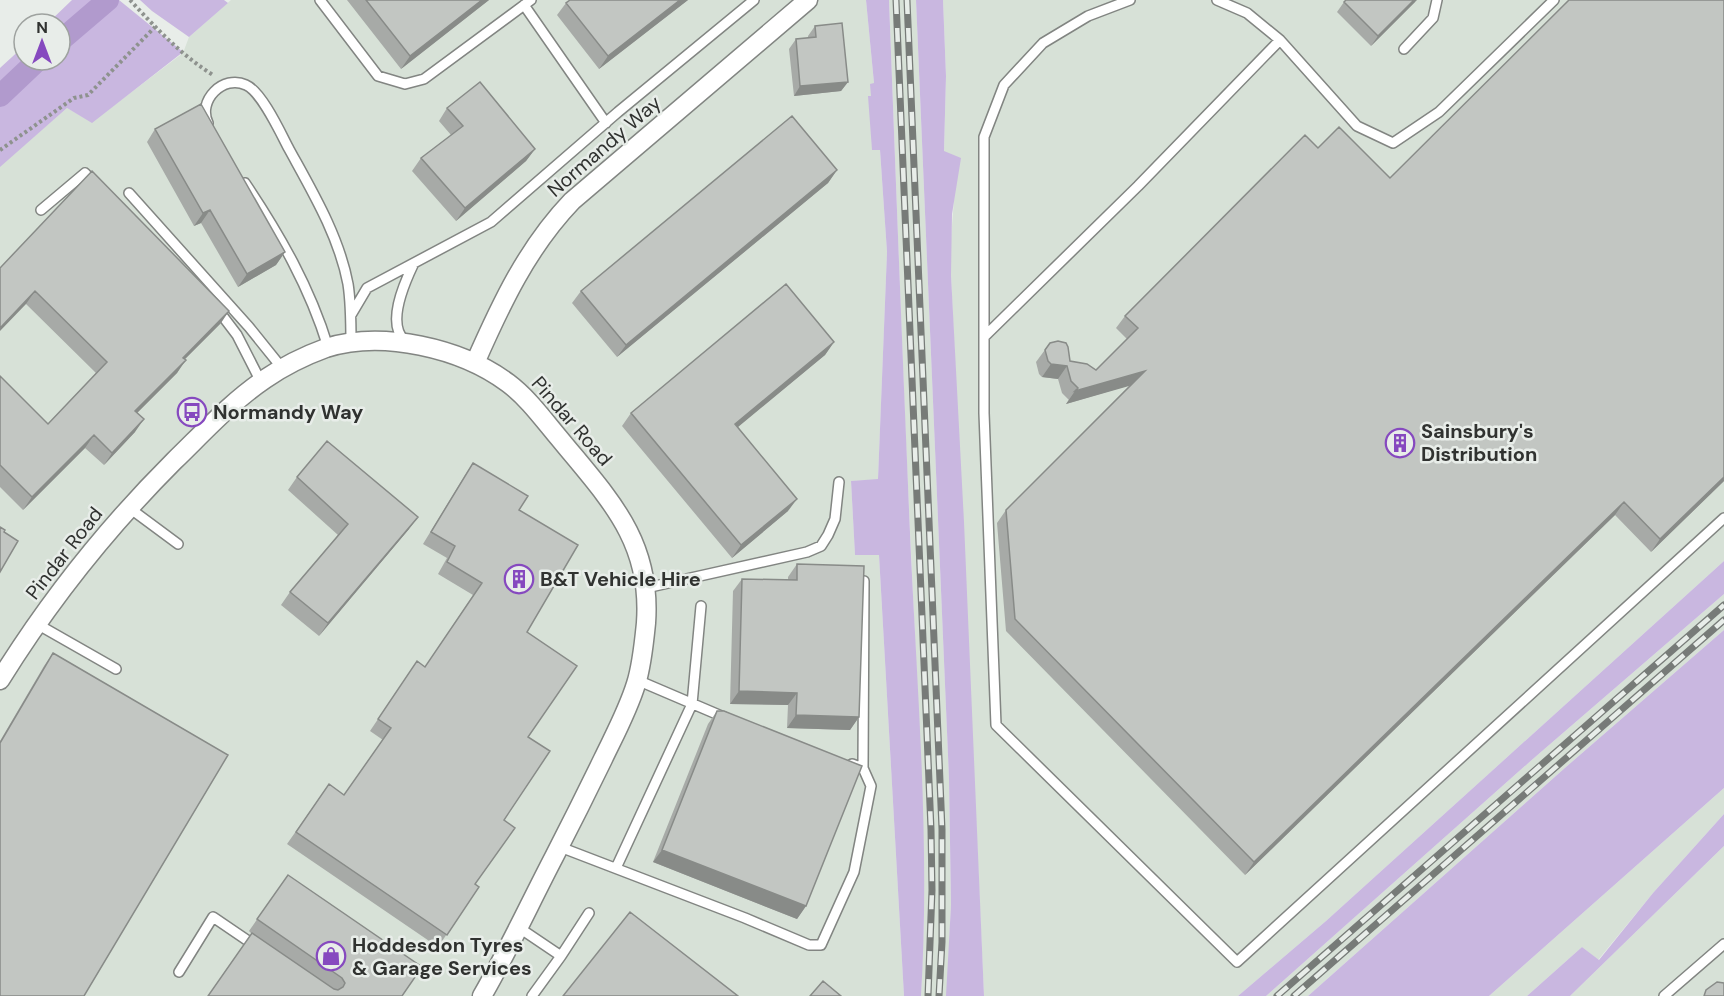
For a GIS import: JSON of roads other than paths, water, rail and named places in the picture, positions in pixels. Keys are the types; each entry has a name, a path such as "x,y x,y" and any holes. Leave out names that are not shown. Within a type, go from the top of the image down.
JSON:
{"street":[{"name":"Normandy Way","path":"475,363 513,282 551,223 572,201 808,0"},
{"name":"Pindar Road","path":"0,680 37,624 128,507 228,408 282,368 328,347 373,341 427,347 475,363 511,385 612,503 633,537 640,556 646,588 646,619 638,680 627,711 560,847 482,996"}],"lane":[{"path":"320,0 378,76 405,84 424,79 527,3 606,123"},
{"path":"351,315 367,288 491,222 754,0"},
{"path":"1130,0 1088,16 1043,43 1004,85 984,137 984,413 996,725 1237,962 1724,518"},
{"path":"1217,0 1247,12 1280,40 1357,126 1393,143 1439,112 1554,0"},
{"path":"1404,49 1433,18 1437,0"},
{"path":"984,337 1138,186 1280,40"},
{"path":"213,134 206,118 210,96 219,87 229,84 239,82 248,85 270,114 307,179 338,250 348,282 351,343"},
{"path":"41,210 85,173 101,189"},
{"path":"242,178 270,220 295,266 320,318 328,347"},
{"path":"129,193 249,327 282,368"},
{"path":"409,345 400,337 397,317 400,294 413,265"},
{"path":"212,304 237,334 261,382"},
{"path":"646,588 807,552 821,546 835,519 839,482"},
{"path":"128,507 178,544"},
{"path":"560,847 809,945 821,945 854,872 871,786 863,768 864,581"},
{"path":"616,868 692,704 701,606"},
{"path":"37,624 116,669"},
{"path":"638,680 740,723"},
{"path":"841,760 863,768"},
{"path":"532,996 589,913"},
{"path":"179,972 213,917 267,954"},
{"path":"518,927 561,956"},
{"path":"1664,996 1724,944"}],"waterway":[{"path":"72,31 108,0"},
{"path":"0,96 25,72"}],"railway":[{"path":"896,0 931,829 932,890 928,996"},
{"path":"907,0 942,829 942,942 939,996"},
{"path":"1277,996 1724,605"},
{"path":"1294,996 1724,620"}],"place":[{"name":"Normandy Way","path":"192,412"},
{"name":"Sainsbury's Distribution","path":"1400,443"},
{"name":"B&T Vehicle Hire","path":"519,579"},
{"name":"Hoddesdon Tyres & Garage Services","path":"331,956"}]}
